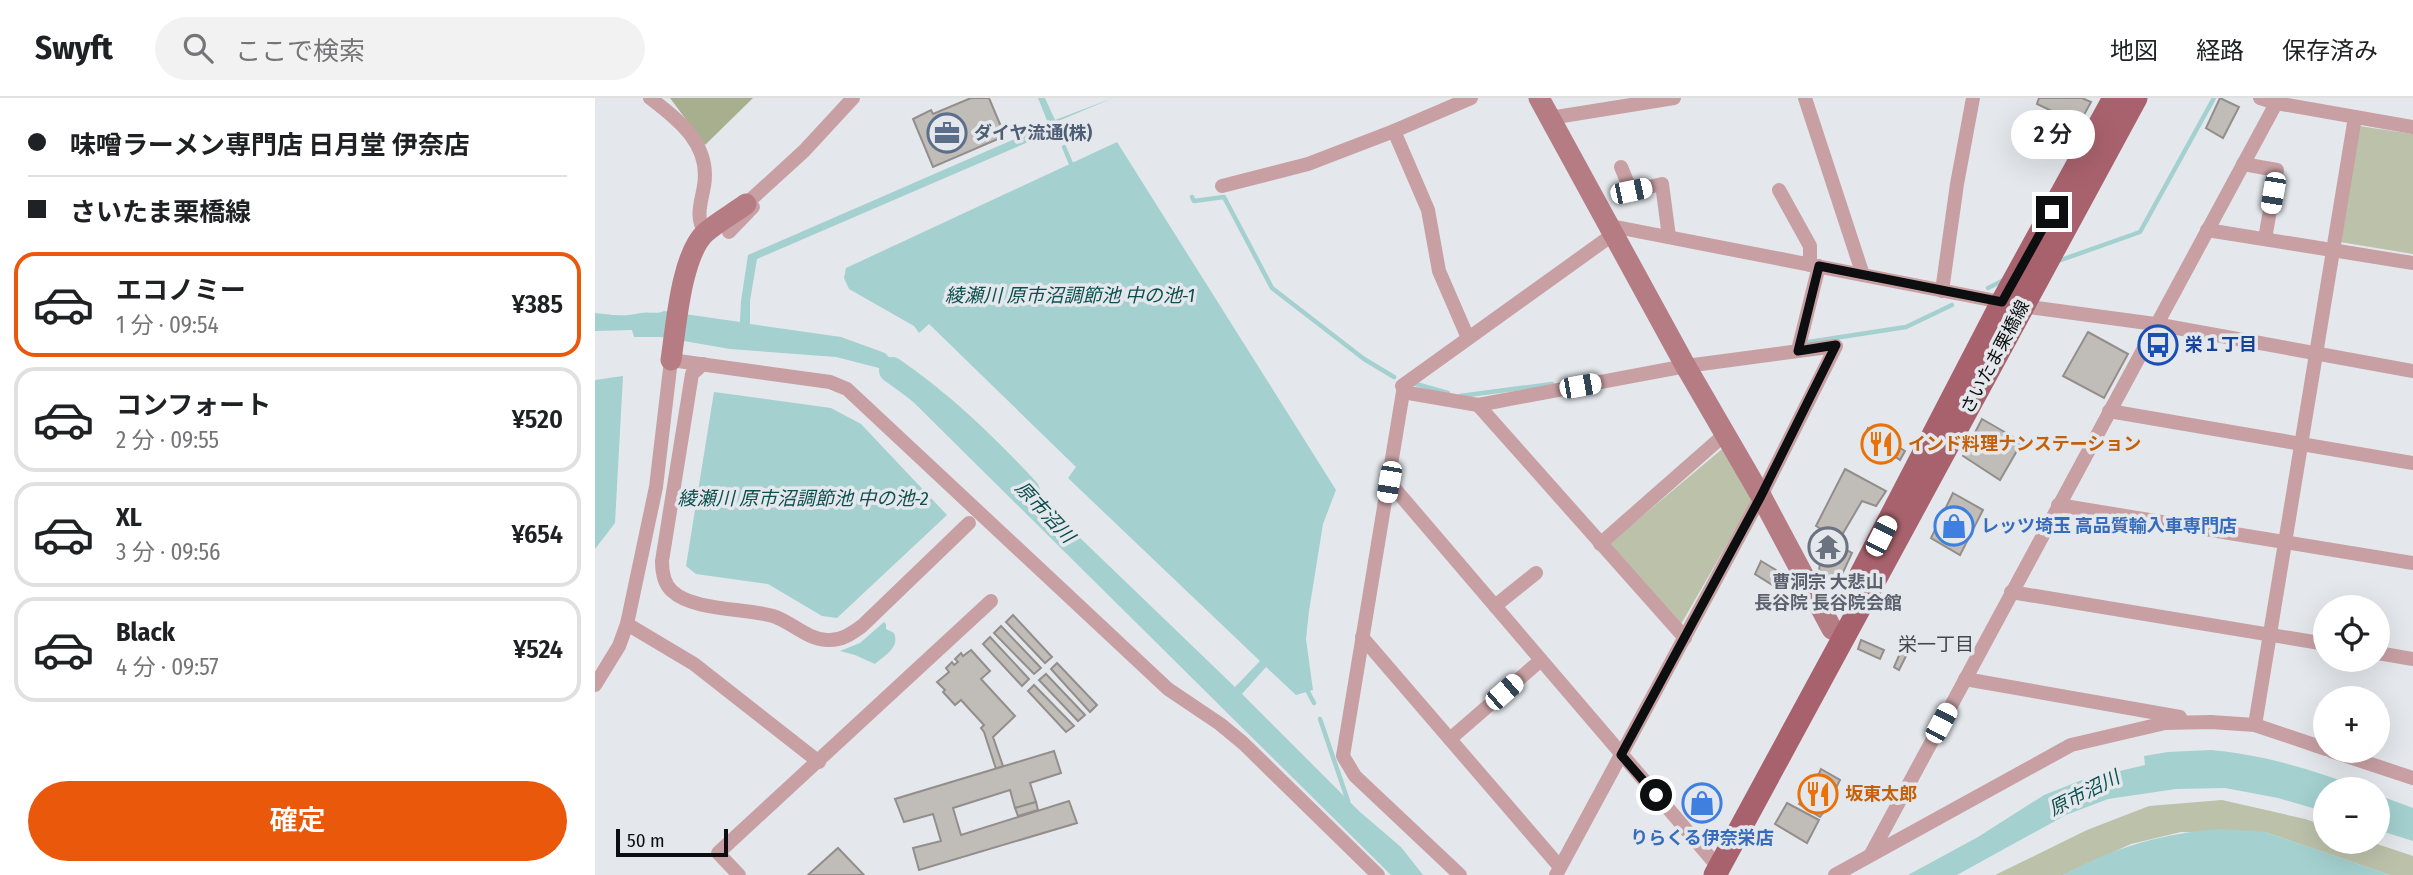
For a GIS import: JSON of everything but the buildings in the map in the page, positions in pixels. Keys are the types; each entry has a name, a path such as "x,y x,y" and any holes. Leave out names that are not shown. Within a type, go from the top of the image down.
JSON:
{"main road":[{"name":"さいたま栗橋線","path":"1710,868 1839,632 2012,304 2114,98"},
{"name":"さいたま栗橋線","path":"2012,304 2136,98"}],"street":[{"path":"650,98 678,118 702,151 704,183 698,213 699,223 705,233"},
{"path":"595,685 619,646 627,624 656,488 679,304 688,264 705,233 746,204 804,151 853,98"},
{"path":"1222,186 1308,164 1471,98"},
{"path":"1539,98 1724,435 1839,632"},
{"path":"1805,98 1863,275"},
{"path":"1942,291 1957,184 1973,98"},
{"path":"2260,98 2413,127"},
{"path":"1550,118 1638,101 1668,99"},
{"path":"1871,854 2277,101"},
{"path":"2255,725 2355,117"},
{"path":"1394,131 1428,210 1439,271 1468,338"},
{"path":"2243,164 2277,170 2265,239"},
{"path":"1621,167 1631,191 1663,184 1669,237"},
{"path":"729,232 752,208 764,187"},
{"path":"1779,190 1810,246 1814,265 1799,346"},
{"path":"1402,386 1613,230 1669,237 2012,304 2155,324 2413,371"},
{"path":"2207,230 2413,264"},
{"path":"1363,637 1558,871 1761,496 1836,345 1799,346 1684,363 1478,405 1403,392 1343,756 1355,776 1460,875"},
{"path":"672,353 703,365 830,382 847,389 1168,689 1243,743 1378,875"},
{"path":"703,365 692,374 662,561 662,572 673,592 697,602 775,617 813,638 834,640 851,634 862,626 969,523"},
{"path":"1478,405 1685,638"},
{"path":"2109,411 2413,464"},
{"path":"1599,544 1724,435"},
{"path":"1389,482 1621,755 1710,868"},
{"path":"2058,505 2413,563"},
{"path":"1495,606 1536,573"},
{"path":"2011,592 2313,642"},
{"path":"739,875 718,853 991,601"},
{"path":"627,624 694,664 819,762"},
{"path":"2390,655 2413,659"},
{"path":"1450,739 1541,660"},
{"path":"1965,679 2211,723"},
{"path":"1835,875 2071,745 2165,723 2255,725 2313,745"},
{"path":"2367,763 2413,778"}],"green space":[{"path":"670,98 753,98 705,145"},
{"path":"2359,126 2413,134 2413,254 2340,242"},
{"path":"1722,449 1754,497 1680,626 1608,545"},
{"path":"2222,800 2305,819 2313,822 2313,849 2265,832 2181,832 2131,844 2063,875 1995,875 2087,830 2149,806"},
{"path":"2390,848 2413,856 2413,875 2390,875 2329,854 2390,854"}],"water":[{"name":"綾瀬川 原市沼調節池 中の池-1","path":"1038,98 1045,98 1055,120 1113,98 1056,122 1057,127 1049,133 757,259 750,301 750,324 841,337 885,353 928,398 1023,483 1235,687 1260,661 1068,478 1076,467 929,324 919,333 914,326 849,289 844,278 846,268 1117,142 1336,490 1323,524 1309,611 1306,639 1313,690 1296,695 1266,667 1242,694 1360,812 1401,847 1423,875 1391,875 879,368 836,357 730,349 661,337 634,337 632,330 595,331 595,313 624,315 664,311 740,322 748,255 1042,127 1048,123"},
{"path":"623,376 615,523 595,549 595,380"},
{"name":"綾瀬川 原市沼調節池 中の池-2","path":"714,392 831,408 861,424 947,515 837,618 822,616 768,584 696,574 686,566"},
{"path":"884,622 886,629 894,633 895,643 891,651 875,664 840,651 860,643"},
{"path":"2211,750 2251,756 2330,777 2313,777 2313,808 2278,798 2225,788 2176,789 2108,799 2066,815 1957,875 1908,875 1978,837 2044,795 2082,780 2145,765 2144,756"},
{"path":"2390,799 2413,808 2413,841 2390,834"},
{"path":"2221,829 2265,832 2313,849 2313,854 2329,854 2390,875 2063,875 2120,849 2179,834"}],"waterway":[{"path":"2061,260 2140,232 2214,98"},
{"path":"1064,147 1072,166"},
{"path":"1192,197 1194,201 1224,197 1272,288 1364,359 1394,377"},
{"path":"1988,288 2004,280"},
{"path":"1802,343 1906,327 1952,305"},
{"name":"原市沼川","path":"892,370 929,397 963,427 1027,491"},
{"path":"1416,384 1448,393"},
{"path":"1460,396 1552,384"},
{"path":"1306,688 1314,703"},
{"path":"1320,719 1348,801"}],"place":[{"name":"ダイヤ流通(株)","path":"947,133"},
{"name":"栄１丁目","path":"2158,345"},
{"name":"インド料理ナンステーション","path":"1881,444"},
{"name":"レッツ埼玉 高品質輸入車専門店","path":"1954,526"},
{"name":"曹洞宗 大悲山 長谷院 長谷院会館","path":"1828,547"},
{"name":"坂東太郎","path":"1818,794"},
{"name":"りらくる伊奈栄店","path":"1702,803"}],"district":[{"name":"栄一丁目","path":"1936,644"}],"route":[{"path":"1656,795 1621,755 1761,496 1836,345 1798,351 1819,266 2002,302 2052,212"}]}
